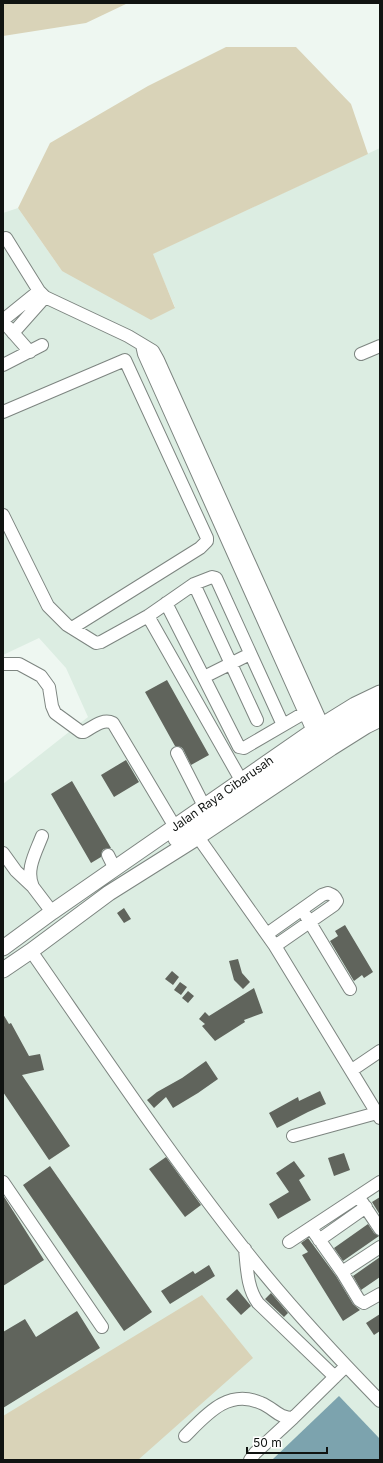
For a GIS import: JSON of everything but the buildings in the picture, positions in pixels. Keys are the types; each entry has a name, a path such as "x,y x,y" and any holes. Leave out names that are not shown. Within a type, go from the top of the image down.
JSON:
{"main road":[{"name":"Jalan Raya Cibarusah","path":"3,948 241,780 318,728 355,705 380,693"},
{"name":"Jalan Raya Cibarusah","path":"109,893 152,853 305,742 345,718 380,701"},
{"name":"Jalan Raya Cibarusah","path":"68,901 84,898 322,739 380,708"},
{"name":"Jalan Raya Cibarusah","path":"3,970 31,952 109,893 198,837 291,774 366,726 380,719"}],"street":[{"path":"6,238 42,294 128,336 158,360 318,728"},
{"path":"30,352 3,321 42,294"},
{"path":"13,333 42,294"},
{"path":"3,365 42,345"},
{"path":"361,354 380,346"},
{"path":"3,412 146,350"},
{"path":"146,350 304,713 318,728"},
{"path":"72,628 200,548 208,540 125,360"},
{"path":"3,515 44,601 53,613 72,628 92,641 98,643 148,616 166,602 194,584 212,577 216,578 283,725"},
{"path":"194,584 257,720"},
{"path":"166,602 240,748 244,748 304,713"},
{"path":"148,616 241,780"},
{"path":"204,677 250,654"},
{"path":"3,664 19,664 41,676 49,687 52,706 55,713 81,732 84,732 104,721 113,723 175,827"},
{"path":"177,753 204,806"},
{"path":"33,887 29,879 29,872 42,836"},
{"path":"198,837 275,946 352,1070 378,1116 293,1136"},
{"path":"3,853 16,871 33,887 52,912"},
{"path":"108,855 115,869"},
{"path":"267,934 322,895 328,893 333,894 336,898 337,901 334,905 275,946"},
{"path":"302,910 350,989"},
{"path":"31,952 182,1168 262,1271 346,1366 380,1401"},
{"path":"352,1070 380,1051"},
{"path":"3,1182 102,1328"},
{"path":"289,1242 380,1182"},
{"path":"359,1196 380,1229"},
{"path":"319,1240 366,1207"},
{"path":"311,1228 361,1302 364,1303 380,1294"},
{"path":"342,1272 380,1247"},
{"path":"245,1248 248,1282 253,1296 258,1304 335,1377"},
{"path":"250,1460 255,1452 293,1418 346,1366"},
{"path":"185,1436 208,1413 222,1403 235,1399 252,1400 262,1403 281,1416 293,1418"}],"shaded area":[{"path":"3,3 128,3 86,23 3,36"},
{"path":"226,47 296,47 351,104 368,154 153,254 175,308 151,320 62,271 18,208 50,143 148,86"},
{"path":"380,148 380,1460 3,1460 3,1217 20,1207 3,1179 3,784 88,717 66,668 39,638 3,655 3,213 18,208 62,271 175,307 152,254"},
{"path":"202,1295 253,1358 138,1460 3,1460 3,1416"}],"water":[{"path":"339,1396 380,1439 380,1460 273,1459"}]}
